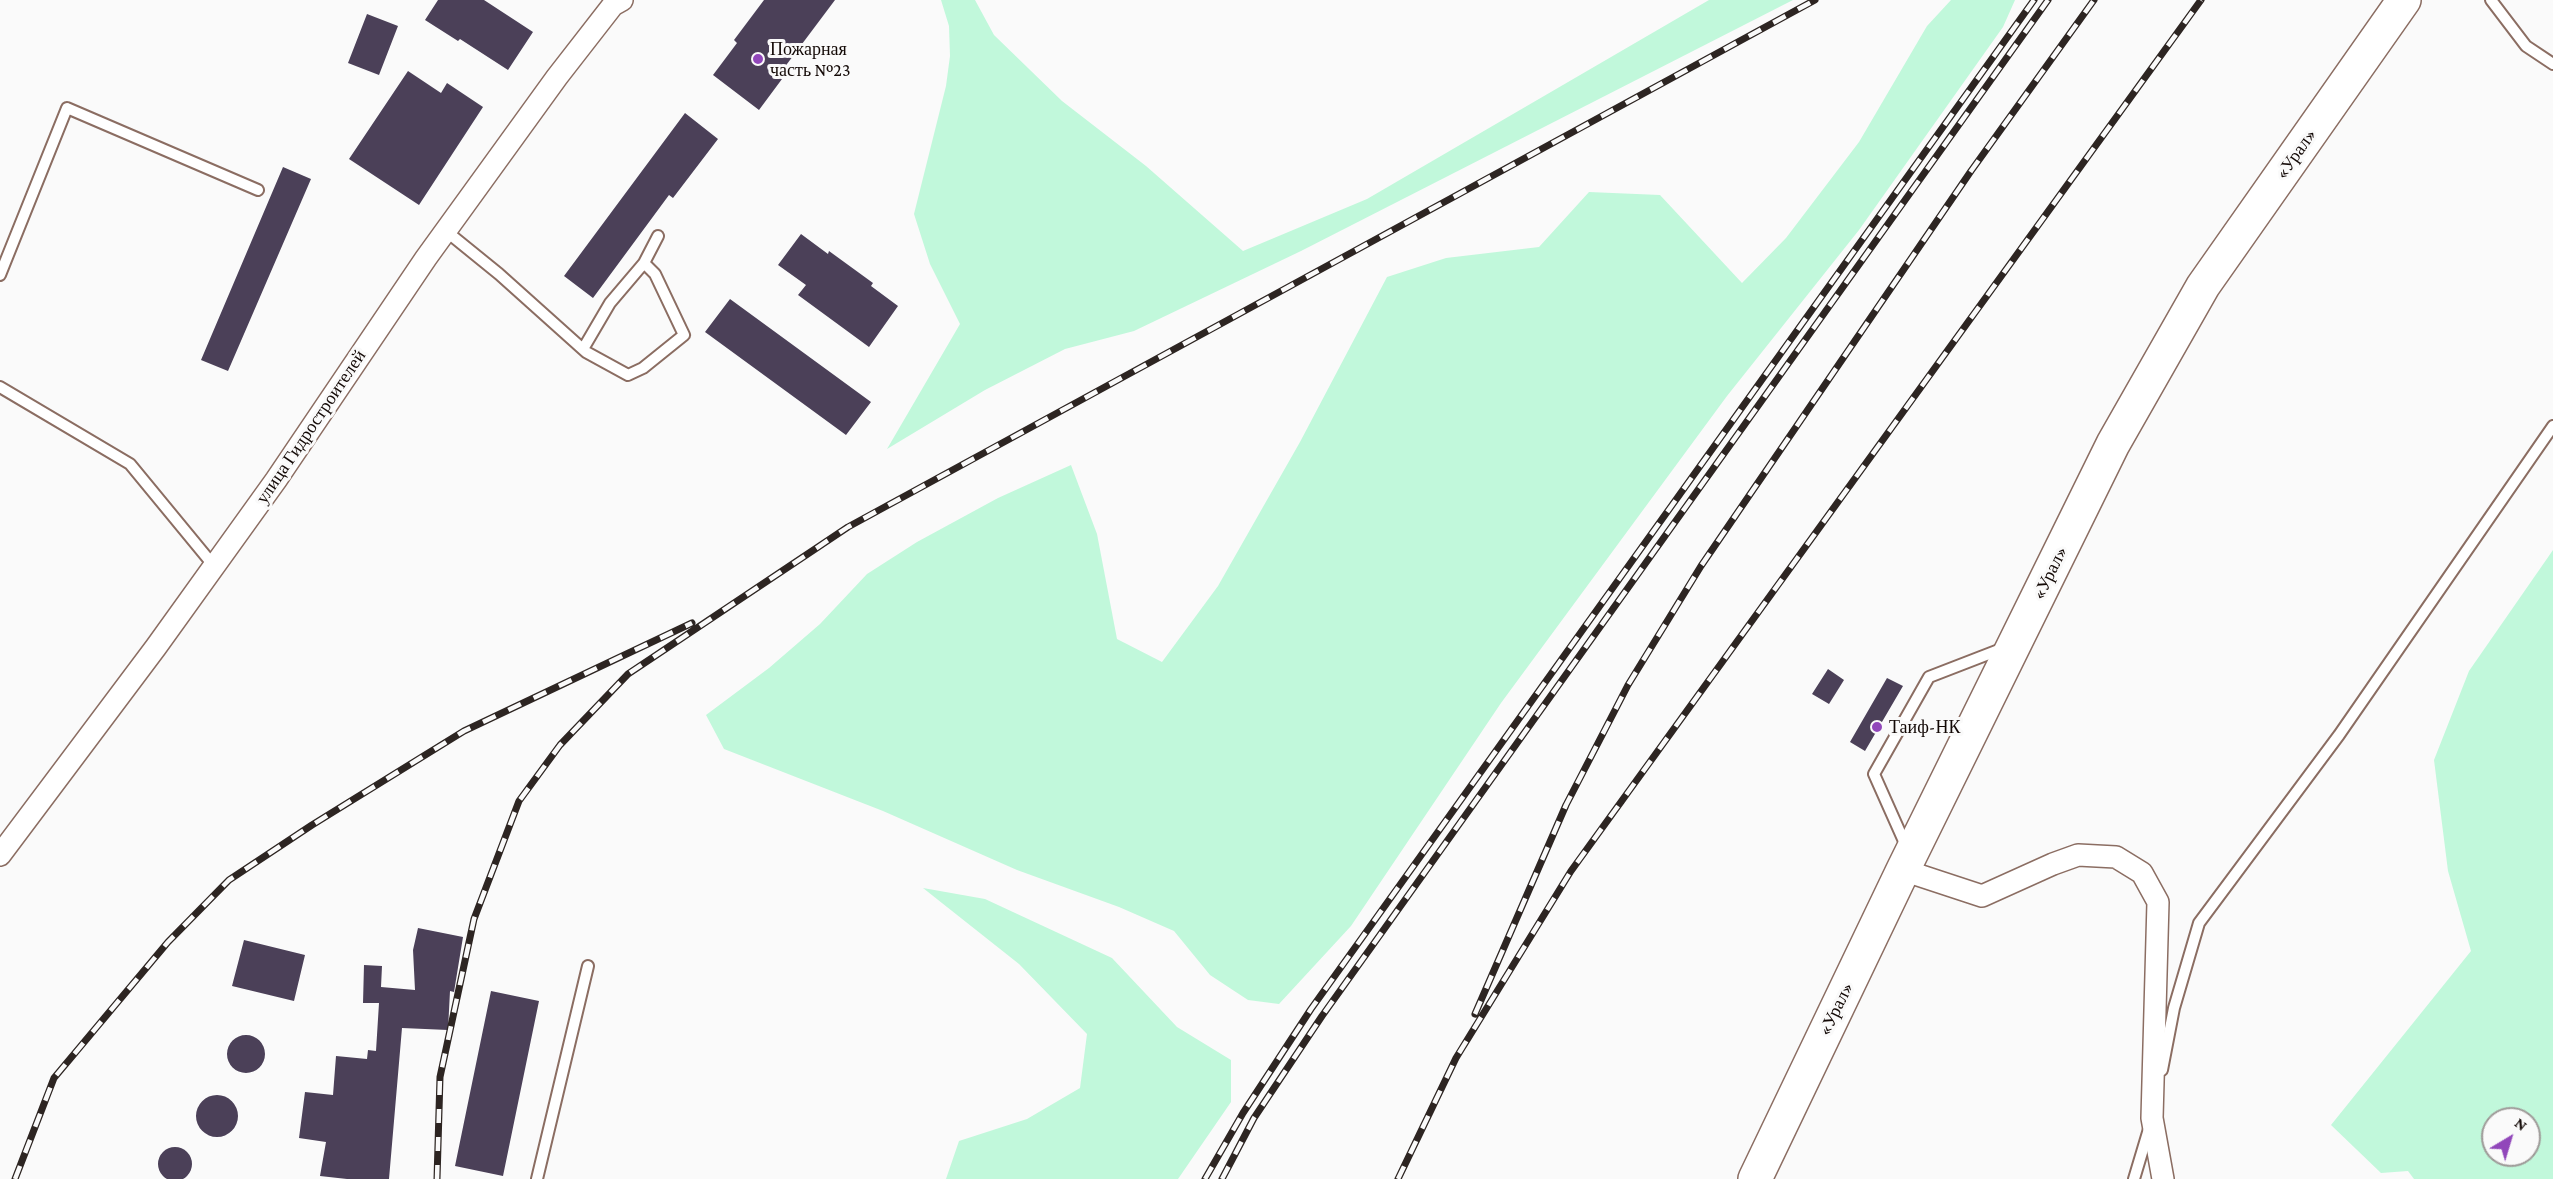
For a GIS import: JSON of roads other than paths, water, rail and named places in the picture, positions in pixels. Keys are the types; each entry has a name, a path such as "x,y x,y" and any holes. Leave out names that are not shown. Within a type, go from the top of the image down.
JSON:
{"highway":[{"name":"«Урал»","path":"1755,1179 1907,862 2114,444 2203,286 2404,0"}],"street":[{"name":"улица Гидростроителей","path":"0,855 214,566 446,231 557,77 617,2"},
{"path":"1907,862 1982,896 2078,855 2116,857 2142,873 2158,902 2152,1118 2163,1179"}],"lane":[{"path":"2491,0 2526,46 2553,64"},
{"path":"0,275 67,108 258,190"},
{"path":"446,231 499,274 583,349 628,375 643,368 684,334 655,274 644,263"},
{"path":"583,349 610,303 644,263 658,236"},
{"path":"0,387 130,464 214,566"},
{"path":"2134,1179 2152,1118 2174,1008 2199,923 2339,735 2553,426"},
{"path":"1907,862 1874,774 1929,677 2015,643"},
{"path":"537,1179 588,966"}],"railway":[{"path":"437,1179 440,1077 474,919 519,801 560,745 628,674 848,527 1815,0"},
{"path":"1205,1179 1243,1113 1311,1009 2034,0"},
{"path":"1222,1179 1254,1118 1322,1016 2048,0"},
{"path":"1475,1014 1566,805 1628,685 1701,566 1971,171 2094,0"},
{"path":"1398,1179 1456,1058 1571,871 2201,0"},
{"path":"15,1179 54,1078 168,942 229,880 312,825 464,731 692,623"}],"place":[{"name":"Пожарная часть №23","path":"758,59"},
{"name":"Таиф-НК","path":"1877,727"}]}
